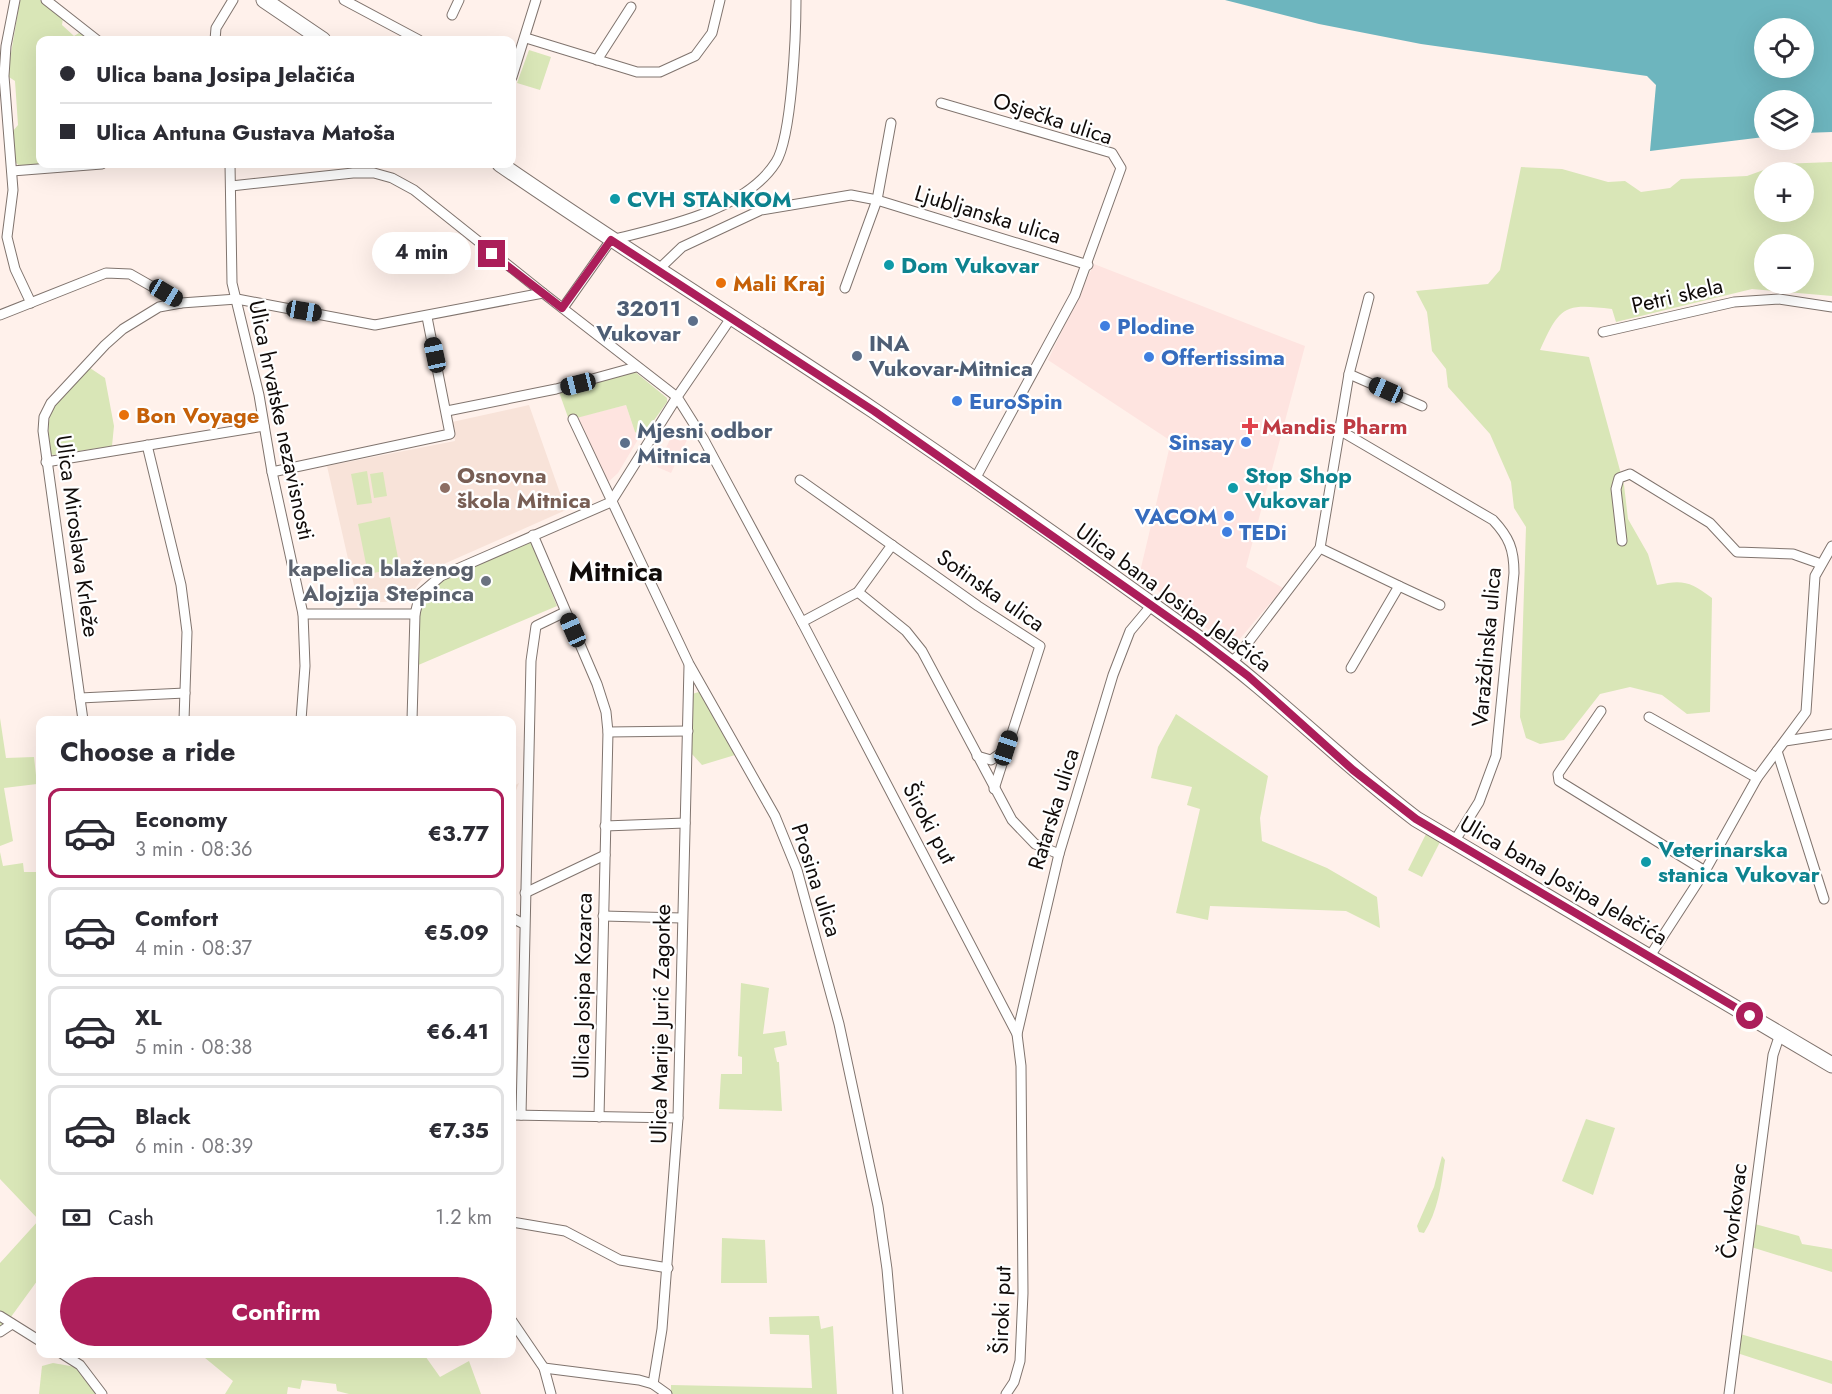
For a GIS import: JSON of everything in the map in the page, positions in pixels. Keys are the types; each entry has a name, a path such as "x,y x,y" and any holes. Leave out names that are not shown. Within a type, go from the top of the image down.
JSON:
{"main road":[{"path":"264,0 317,36"},
{"name":"Ulica bana Josipa Jelačića","path":"506,168 611,240 874,411 1230,662 1375,788 1454,843 1650,956 1832,1065"}],"street":[{"path":"15,0 6,46 4,76 14,190 4,223 15,269 31,303"},
{"path":"46,0 92,36"},
{"path":"215,36 216,28 233,0"},
{"path":"344,0 412,36"},
{"path":"452,15 459,0"},
{"path":"516,66 536,0"},
{"path":"526,38 637,72 672,68 695,56 712,33 720,0"},
{"path":"562,308 611,240 668,226 707,212 731,201 767,174 783,147 796,0"},
{"path":"597,60 631,7"},
{"name":"Osječka ulica","path":"941,103 1112,153 1121,168 1088,264 1060,324 974,481"},
{"path":"844,288 877,200 891,123"},
{"path":"12,171 51,168"},
{"name":"Ulica hrvatske nezavisnosti","path":"230,168 230,264 303,614 305,666 301,716"},
{"path":"231,186 353,173 392,178 414,190 677,397"},
{"name":"Ljubljanska ulica","path":"658,270 682,247 762,210 851,195 877,200 1088,264"},
{"path":"0,315 106,273 130,274 181,303"},
{"name":"Ulica Miroslava Krleže","path":"82,716 43,431 45,417 51,403 105,345 123,329 159,307 181,303 237,299 375,325 427,317 543,293"},
{"path":"1230,662 1237,657 1320,548 1349,374 1369,297"},
{"name":"Petri skela","path":"1603,332 1734,302 1779,299 1832,307"},
{"path":"272,472 450,434 427,317"},
{"path":"412,716 415,614 420,594 432,581 611,502 677,397 731,318"},
{"path":"447,411 556,389 636,366"},
{"path":"1349,374 1422,406"},
{"name":"Široki put","path":"677,397 704,440 802,622 1017,1034 1021,1066 1023,1293 1020,1361 1014,1382 1006,1394"},
{"name":"Prosina ulica","path":"573,419 689,664 775,816 797,870 838,1024 878,1206 887,1269 898,1394"},
{"path":"46,462 264,426"},
{"name":"Varaždinska ulica","path":"1341,431 1492,520 1504,533 1514,552 1514,573 1496,756 1479,802 1454,843"},
{"path":"147,446 181,585 187,632 184,716"},
{"path":"1622,541 1616,489 1619,478 1630,474 1710,523 1737,552 1793,554 1821,564"},
{"name":"Sotinska ulica","path":"800,480 978,606 1040,646 994,789"},
{"name":"Ulica Josipa Kozarca","path":"533,535 564,612 597,684 606,712 608,732 598,1118"},
{"path":"802,622 858,592 892,545"},
{"path":"1650,956 1705,870 1757,778 1806,712 1815,576 1832,546"},
{"path":"1320,548 1440,605"},
{"path":"1351,668 1399,586"},
{"path":"858,592 915,641 939,680 1012,820 1035,844 1059,854"},
{"name":"Ratarska ulica","path":"1017,1034 1059,854 1123,646 1130,631 1151,606"},
{"path":"564,612 540,622 534,631 516,1115 678,1118"},
{"path":"303,614 415,614"},
{"name":"Ulica Marije Jurić Zagorke","path":"653,1384 668,1268 678,1118 689,664"},
{"path":"80,698 185,693"},
{"path":"1601,711 1558,774 1559,781 1705,870"},
{"path":"1649,717 1757,778"},
{"path":"608,732 688,731"},
{"path":"1785,741 1832,734"},
{"path":"977,756 991,760 998,758 1006,748"},
{"path":"1777,751 1824,899"},
{"path":"606,825 685,823"},
{"name":"Ulica Josipa Kozarca","path":"525,893 605,855"},
{"path":"603,916 682,918"},
{"path":"516,920 524,924"},
{"name":"Čvorkovac","path":"1729,1394 1773,1060 1780,1034"},
{"path":"516,1223 565,1231 620,1260 668,1268"},
{"path":"0,1316 36,1339"},
{"path":"0,1332 12,1324"},
{"path":"516,1327 544,1368 551,1394"},
{"path":"69,1358 80,1365 102,1394"},
{"path":"544,1368 653,1384 667,1394"}],"shaded area":[{"path":"1094,264 1305,346 1246,567 1283,588 1232,648 1139,576 1171,441 1048,360"},
{"name":"Osnovna škola Mitnica","path":"529,405 566,510 428,571 406,601 358,603 327,466 455,441 452,422"},
{"path":"626,405 635,432 640,436 618,473 607,483 578,417"},
{"path":"673,433 687,440 671,473 657,467"}],"green space":[{"path":"20,0 40,0 63,18 62,25 74,36 36,36 36,167 22,168 15,162 13,131 18,125 15,81 9,77 8,71"},
{"path":"529,50 551,57 540,90 517,83"},
{"path":"1832,162 1832,296 1809,294 1814,294 1814,234 1754,234 1754,289 1616,322 1612,309 1573,308 1559,316 1540,350 1589,357 1624,485 1628,519 1648,554 1657,585 1674,582 1686,583 1712,598 1710,712 1687,714 1662,695 1630,687 1600,694 1564,740 1540,744 1526,738 1520,717 1526,527 1514,508 1511,482 1490,434 1448,387 1446,369 1432,351 1427,312 1416,291 1488,284 1500,270 1521,167 1562,169 1608,182 1625,181 1641,192 1670,188 1681,179 1747,176 1754,173 1754,222 1814,222 1814,163"},
{"path":"90,368 105,378 114,426 112,446 53,455 50,453 49,436 51,413 61,397"},
{"path":"634,371 667,398 667,402 645,433 642,430 638,434 635,432 626,405 569,420 559,392"},
{"path":"367,471 372,503 357,505 351,474"},
{"path":"383,472 387,496 374,498 370,474"},
{"path":"390,517 400,568 368,574 358,524"},
{"path":"530,540 557,606 416,666 419,611 427,591 434,582"},
{"path":"699,692 735,755 702,765 691,753 692,694"},
{"path":"1176,714 1268,776 1260,818 1262,841 1327,868 1377,897 1380,928 1346,911 1210,906 1208,920 1176,913 1200,809 1187,805 1192,787 1151,778 1158,747"},
{"path":"0,718 6,758 34,757 36,784 4,788 13,841 0,846"},
{"path":"1426,834 1440,842 1422,877 1408,870"},
{"path":"0,852 3,866 23,863 24,872 36,872 36,1217 0,1179"},
{"path":"741,983 769,988 763,1034 785,1031 787,1045 774,1048 777,1062 779,1062 782,1111 719,1109 721,1074 742,1074 742,1057 738,1056"},
{"path":"1586,1119 1615,1128 1593,1195 1562,1181"},
{"path":"1442,1156 1445,1160 1436,1207 1424,1233 1419,1232 1417,1226 1434,1187"},
{"path":"36,1223 36,1282 0,1332 0,1263"},
{"path":"1751,1223 1799,1236 1802,1244 1832,1249 1832,1272 1748,1246"},
{"path":"722,1238 765,1240 767,1283 721,1283"},
{"path":"819,1316 821,1329 833,1326 837,1394 671,1394 671,1385 812,1388 809,1335 770,1334 769,1317"},
{"path":"1737,1333 1832,1361 1832,1384 1734,1352"},
{"path":"205,1358 427,1358 440,1377 469,1361 481,1394 349,1394 337,1391 336,1384 302,1380 300,1389 288,1387 287,1394 225,1394 233,1381"},
{"path":"53,1363 76,1367 97,1394 39,1394 42,1366"}],"water":[{"path":"1225,0 1832,0 1832,132 1814,133 1814,90 1754,90 1754,138 1650,151 1656,85 1647,76 1421,44 1319,24"}],"place":[{"name":"CVH STANKOM","path":"615,199"},
{"name":"Dom Vukovar","path":"889,265"},
{"name":"Mali Kraj","path":"721,283"},
{"name":"32011 Vukovar","path":"693,321"},
{"name":"Plodine","path":"1105,326"},
{"name":"INA Vukovar-Mitnica","path":"857,356"},
{"name":"Offertissima","path":"1149,357"},
{"name":"EuroSpin","path":"957,401"},
{"name":"Bon Voyage","path":"124,415"},
{"name":"Mandis Pharm","path":"1250,426"},
{"name":"Sinsay","path":"1246,442"},
{"name":"Mjesni odbor Mitnica","path":"625,443"},
{"name":"Osnovna škola Mitnica","path":"445,488"},
{"name":"Stop Shop Vukovar","path":"1233,488"},
{"name":"VACOM","path":"1229,516"},
{"name":"TEDi","path":"1227,532"},
{"name":"kapelica blaženog Alojzija Stepinca","path":"486,581"},
{"name":"Veterinarska stanica Vukovar","path":"1646,862"}],"district":[{"name":"Mitnica","path":"616,571"}],"route":[{"path":"492,254 562,308 611,240 874,411 1195,636 1248,676 1353,770 1416,819 1750,1016"}]}
